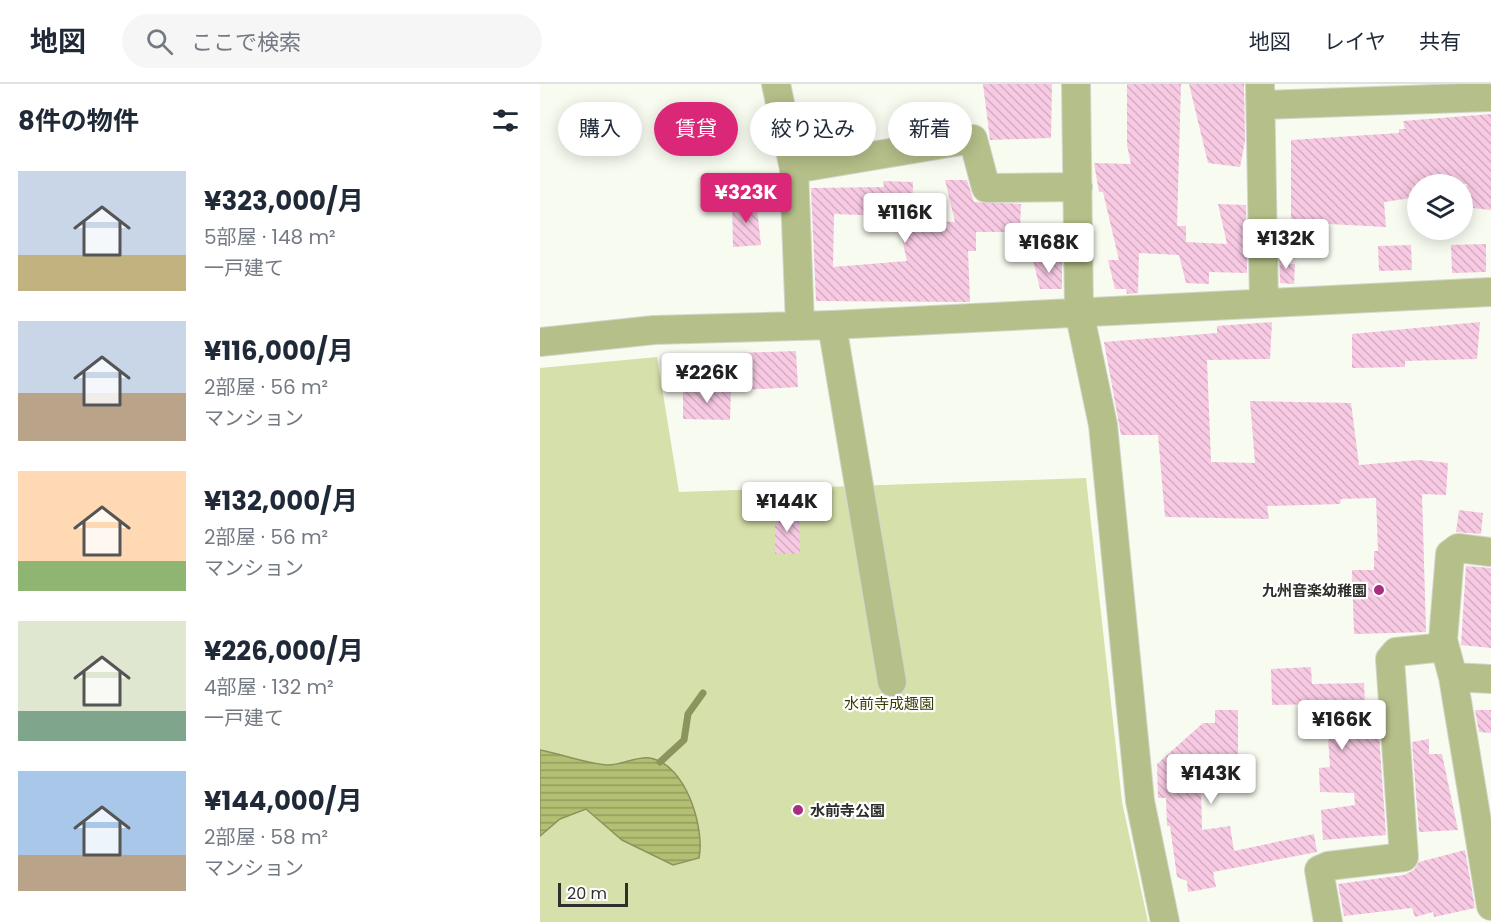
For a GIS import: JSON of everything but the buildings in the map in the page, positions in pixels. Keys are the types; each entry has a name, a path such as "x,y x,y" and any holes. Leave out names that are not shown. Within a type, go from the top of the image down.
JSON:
{"street":[{"path":"776,84 794,169 800,325"},
{"path":"1077,84 1079,311 1102,425 1140,801 1165,922"},
{"path":"1264,303 1260,95 1491,97"},
{"path":"794,169 973,139 986,188 1078,187"},
{"path":"540,342 654,330 832,325 1079,311 1431,297 1491,292"},
{"path":"832,325 892,682"},
{"path":"1491,552 1458,548 1450,554 1445,646 1453,677 1491,906"},
{"path":"1328,922 1319,870 1328,866 1404,857 1390,659 1396,652 1445,646"},
{"path":"1453,677 1491,679"}],"green space":[{"name":"水前寺成趣園","path":"657,357 679,492 1086,478 1122,802 1148,922 540,922 540,368"}],"shaded area":[{"path":"540,750 608,765 645,758 663,763 683,784 690,799 699,831 699,858 673,865 622,840 586,809 560,819 540,836"}],"waterway":[{"path":"660,762 684,740 688,714 703,693"}],"place":[{"name":"九州音楽幼稚園","path":"1379,590"},
{"name":"水前寺公園","path":"798,810"}]}
